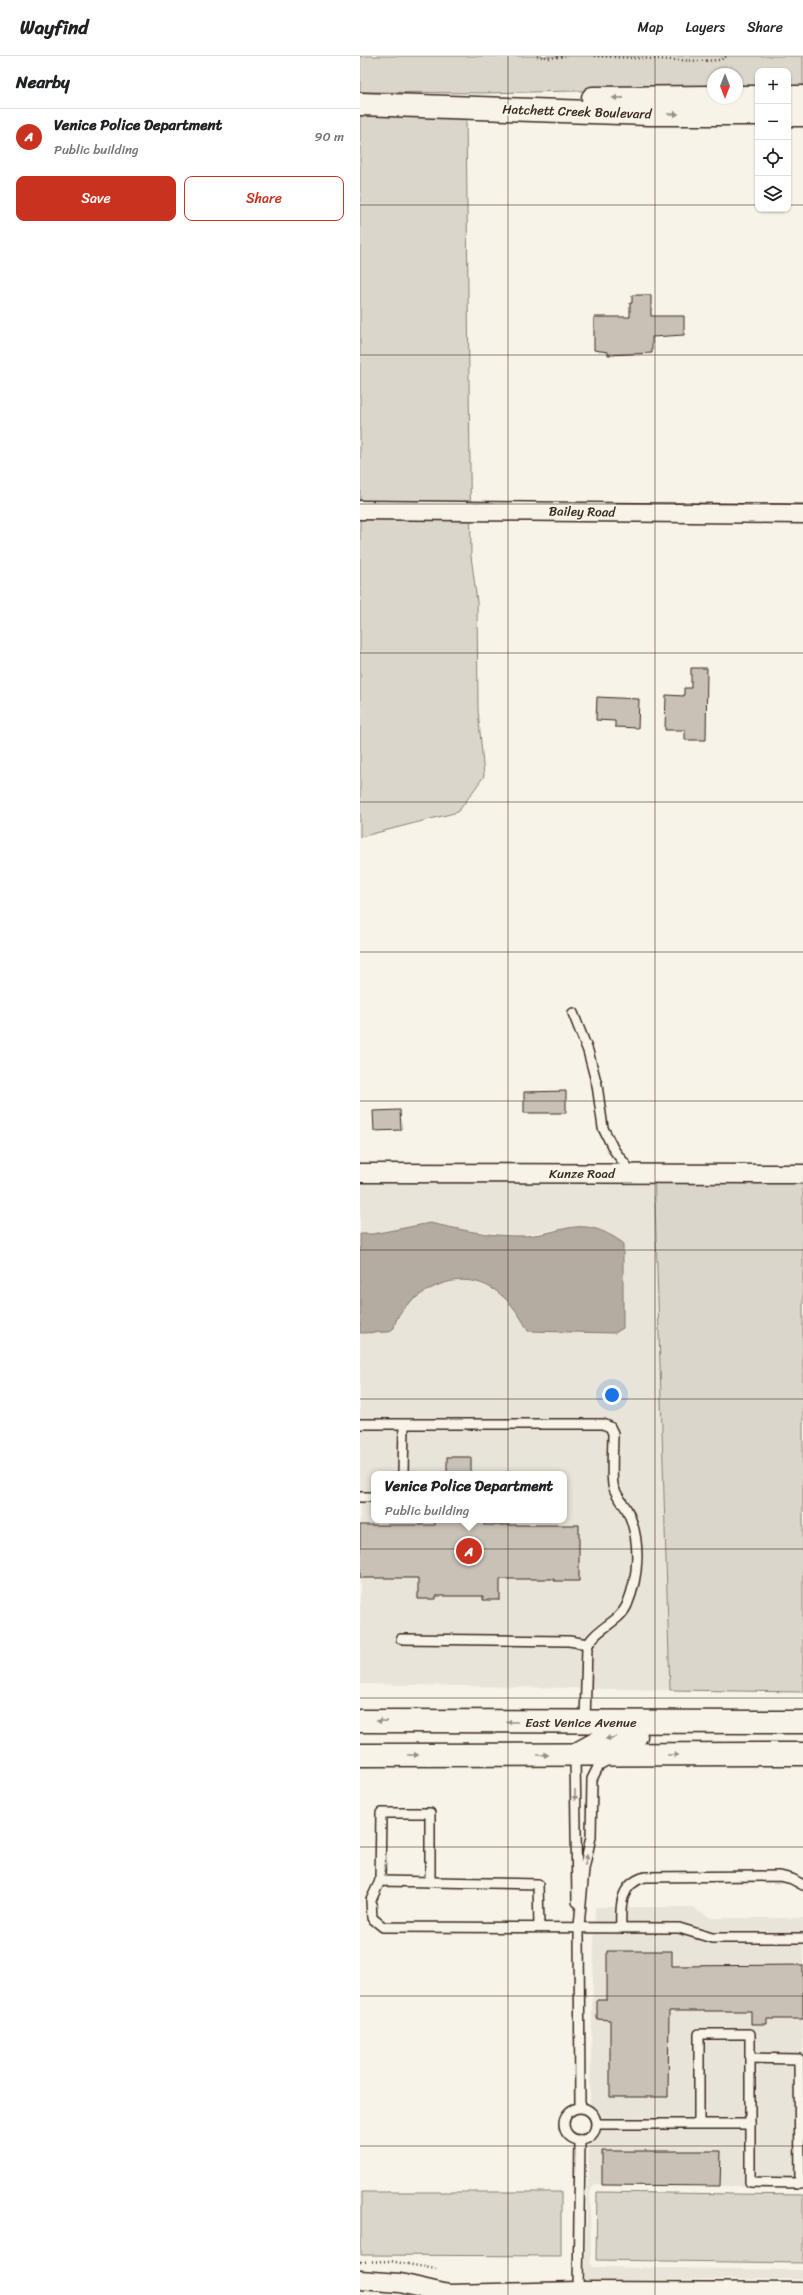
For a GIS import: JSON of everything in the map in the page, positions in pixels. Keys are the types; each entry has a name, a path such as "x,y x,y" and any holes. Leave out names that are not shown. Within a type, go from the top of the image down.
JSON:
{"main road":[{"name":"Hatchett Creek Boulevard","path":"360,104 707,97"},
{"path":"743,97 755,97"},
{"path":"791,97 803,97"},
{"name":"Hatchett Creek Boulevard","path":"396,104 641,114 755,114"},
{"path":"791,115 803,115"},
{"name":"East Venice Avenue","path":"360,1721 803,1722"},
{"path":"575,1756 600,1741 623,1736 771,1735 803,1731"},
{"path":"360,1755 575,1756 803,1754"}],"street":[{"name":"Bailey Road","path":"360,510 803,514"},
{"name":"Kunze Road","path":"360,1173 803,1174"},
{"path":"364,2285 400,2283 448,2294 578,2291 803,2292"}],"lane":[{"path":"573,1013 588,1051 597,1085 604,1128 614,1150 632,1173"},
{"path":"360,1424 602,1424 610,1427 613,1433 613,1486 633,1522 636,1574 626,1607 614,1621 588,1644 585,1722"},
{"path":"404,1425 404,1471"},
{"path":"360,1497 371,1497"},
{"path":"401,1639 569,1641 588,1644"},
{"path":"579,1927 584,1870 592,1829 592,1779 595,1770 605,1761 635,1755"},
{"path":"575,1756 576,1886 579,1927 580,2107"},
{"path":"430,1882 430,1813 381,1813 380,1881 371,1900 372,1918 383,1927 679,1928 712,1938 803,1938"},
{"path":"621,1928 622,1895 631,1884 645,1877 780,1876 792,1878 803,1885"},
{"path":"380,1881 538,1884 539,1927"},
{"path":"699,2124 699,2034 750,2034 750,2058 750,2124 750,2182 800,2183 799,2059 750,2058"},
{"path":"580,2107 591,2111 597,2124 591,2136 580,2140 570,2137 564,2124 567,2114 575,2108 580,2107"},
{"path":"597,2124 750,2124"},
{"path":"578,2291 580,2140"}],"path":[{"path":"537,56 550,58 564,56"},
{"path":"594,56 698,61 720,60 727,56"},
{"path":"360,2262 390,2261 436,2269"}],"shaded area":[{"path":"360,56 803,56 803,88 791,88 791,68 755,68 755,88 743,88 743,68 707,68 707,88 484,93 360,92"},
{"path":"360,113 466,116 471,556 477,602 478,710 484,776 458,812 360,837"},
{"path":"803,1167 803,1692 670,1690 654,1169"},
{"path":"654,1169 670,1690 360,1684 360,1333 389,1332 394,1328 395,1320 410,1301 432,1286 444,1281 475,1281 488,1287 504,1297 519,1312 528,1331 622,1281 623,1244 607,1232 559,1229 518,1236 460,1229 430,1223 373,1234 360,1234 360,1174"},
{"path":"430,1223 473,1232 507,1236 534,1235 582,1227 594,1228 607,1234 623,1243 623,1328 615,1333 528,1331 518,1314 507,1300 494,1290 481,1283 466,1280 450,1282 434,1287 417,1297 402,1310 394,1328 389,1332 360,1333 360,1234 373,1234"},
{"path":"595,1907 690,1907 712,1918 803,1918 803,2187 595,2184 590,2192 591,2264 594,2267 803,2270 803,2279 585,2280"},
{"path":"361,2192 561,2192 561,2256 361,2255"},
{"path":"597,2192 803,2195 803,2263 596,2260"}],"building":[{"path":"632,295 651,295 651,316 684,316 684,335 652,337 652,353 608,355 608,352 594,350 594,317 630,317 630,303 632,303"},
{"path":"691,668 707,668 706,740 685,740 685,730 665,730 666,695 684,696 684,688 691,688"},
{"path":"597,697 639,699 638,728 615,727 615,721 596,720"},
{"path":"566,1091 566,1113 524,1113 524,1092"},
{"path":"400,1110 401,1130 374,1131 373,1111"},
{"path":"447,1457 471,1457 471,1471 447,1471"},
{"path":"435,1523 484,1523 484,1525 579,1525 579,1581 554,1581 554,1579 500,1579 500,1600 483,1600 483,1596 436,1596 436,1599 418,1599 418,1578 360,1578 360,1525 435,1525"},
{"path":"607,1951 672,1951 672,1966 803,1965 803,2019 767,2019 767,2024 751,2024 751,2011 669,2011 668,2097 610,2097 610,2020 597,2019 597,2000 607,2000"},
{"path":"602,2151 721,2151 720,2186 602,2185"}],"place":[{"name":"Venice Police Department","path":"469,1551"}]}
